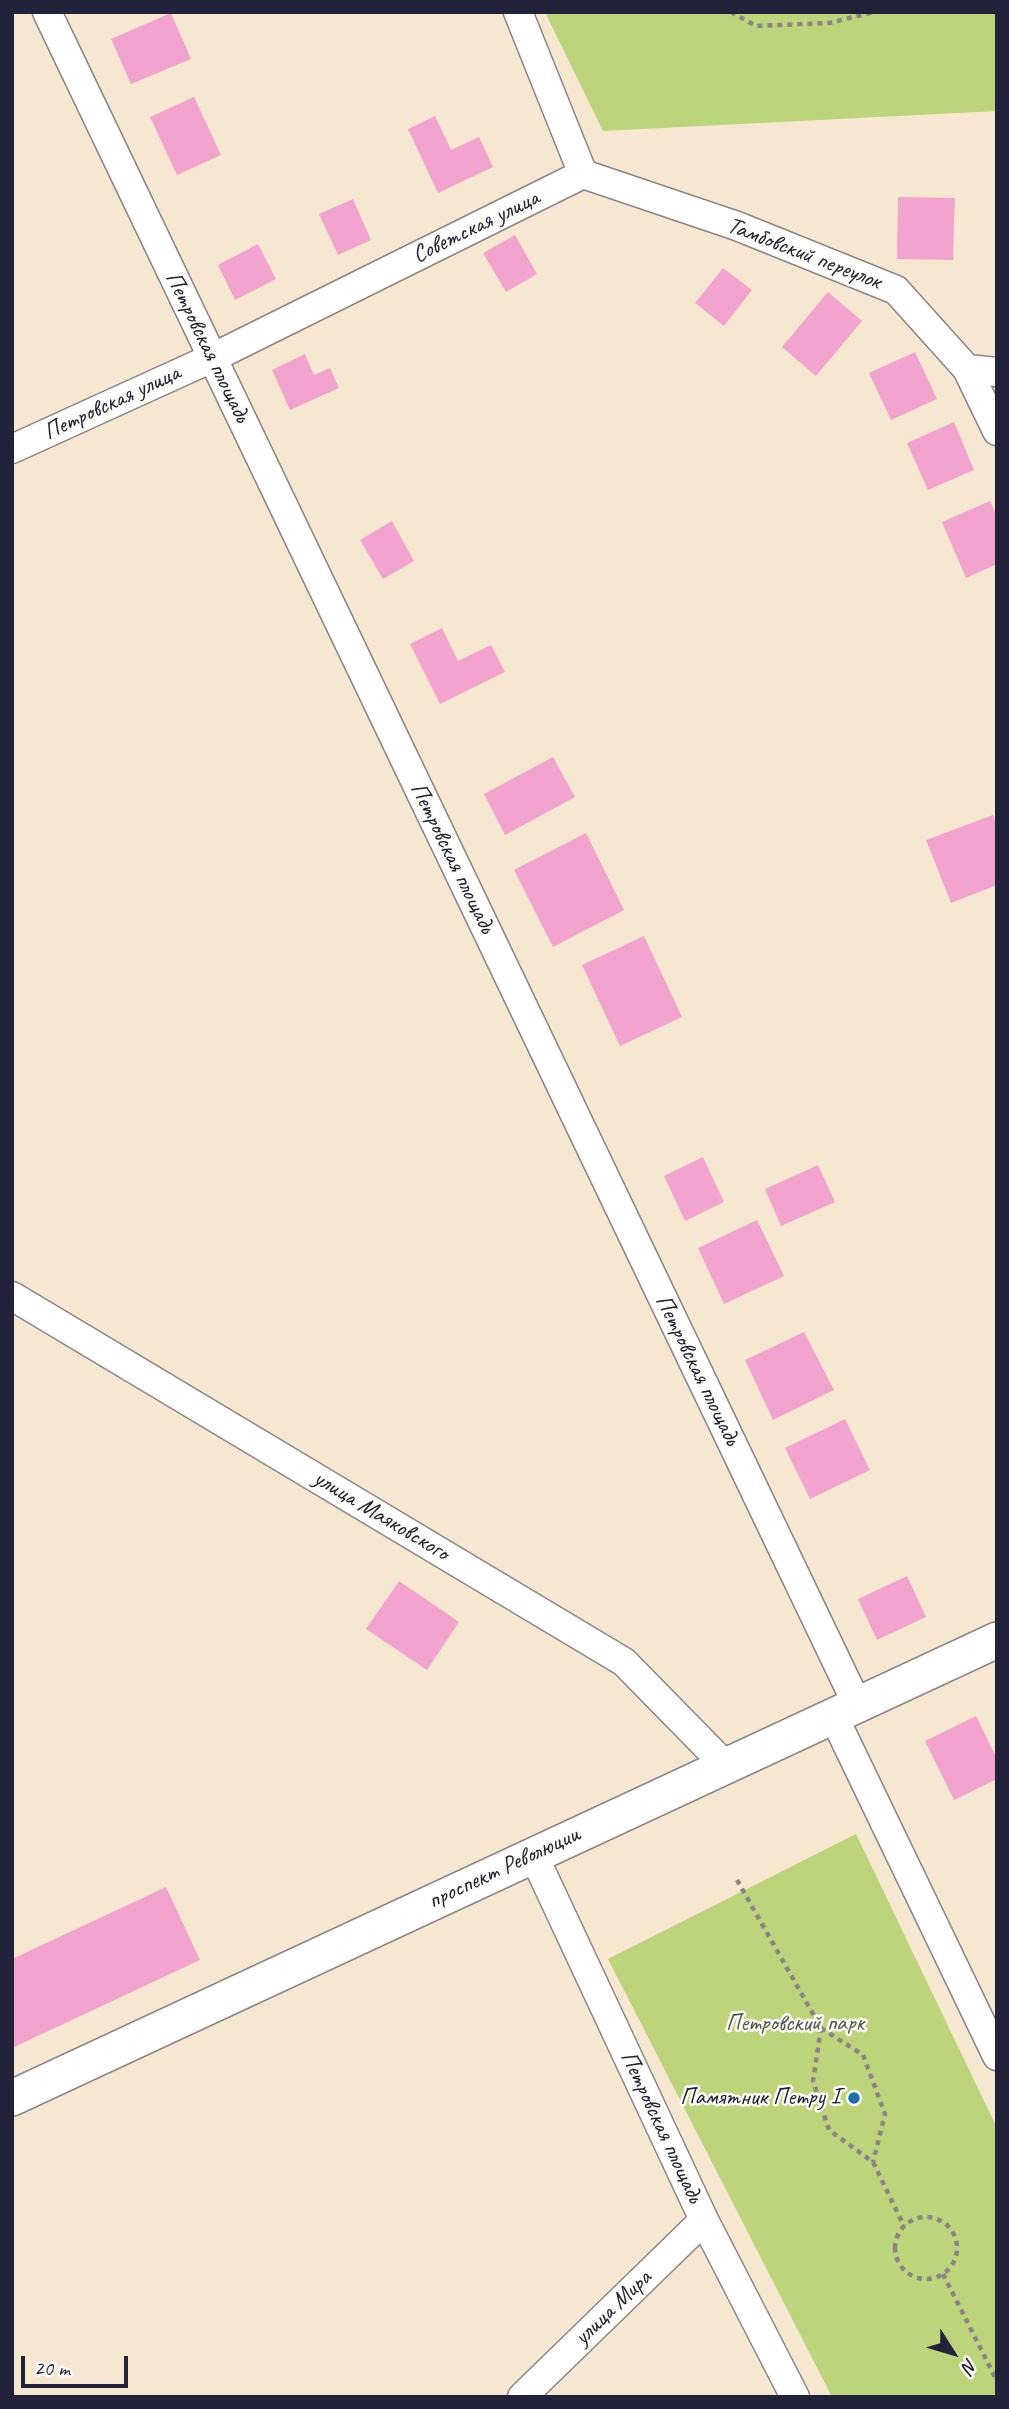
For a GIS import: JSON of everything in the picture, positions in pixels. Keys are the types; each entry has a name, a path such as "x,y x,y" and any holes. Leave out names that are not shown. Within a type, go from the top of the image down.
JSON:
{"street":[{"name":"Петровская площадь","path":"47,12 212,358 845,1710 997,2056"},
{"path":"518,12 583,174"},
{"name":"Советская улица","path":"212,358 583,174"},
{"name":"Тамбовский переулок","path":"583,174 737,226 896,289 967,369 997,431"},
{"name":"Петровская улица","path":"12,449 212,358"},
{"path":"967,369 997,372"},
{"name":"улица Маяковского","path":"12,1296 624,1662 726,1766"},
{"name":"проспект Революции","path":"12,2098 997,1640"},
{"name":"Петровская площадь","path":"533,1854 704,2220 795,2397"},
{"name":"улица Мира","path":"522,2397 704,2220"}],"path":[{"path":"731,12 757,26 829,23 874,12"},
{"path":"737,1880 821,2028 863,2055 885,2114 873,2162"},
{"path":"821,2028 813,2081 829,2130 873,2162 904,2226"},
{"path":"924,2217 944,2222 951,2229 958,2249 956,2259 943,2274 924,2279 914,2277 899,2264 895,2244 904,2226 924,2217"},
{"path":"943,2274 997,2381"}],"green space":[{"path":"545,12 997,12 997,111 603,131"},
{"name":"Петровский парк","path":"856,1834 997,2128 997,2397 832,2397 608,1959"}],"building":[{"path":"171,13 191,59 131,84 111,39"},
{"path":"194,97 221,155 177,175 150,117"},
{"path":"435,116 451,150 479,137 493,167 438,193 408,129"},
{"path":"898,197 955,198 953,260 897,259"},
{"path":"353,199 371,240 338,255 319,214"},
{"path":"515,235 537,274 506,292 483,253"},
{"path":"258,244 276,279 235,300 218,265"},
{"path":"723,268 752,290 724,326 695,303"},
{"path":"828,292 862,321 816,376 782,347"},
{"path":"915,352 937,399 891,420 869,373"},
{"path":"305,354 314,375 330,368 339,388 290,410 272,370"},
{"path":"954,422 974,470 928,490 907,443"},
{"path":"990,501 997,516 997,564 966,578 942,522"},
{"path":"392,521 414,561 383,579 360,540"},
{"path":"442,628 458,661 491,645 505,672 440,704 410,644"},
{"path":"553,757 575,797 505,835 484,794"},
{"path":"993,815 997,826 997,885 951,903 926,840"},
{"path":"586,833 624,910 553,947 514,870"},
{"path":"644,936 682,1017 620,1046 582,965"},
{"path":"703,1157 724,1202 685,1221 664,1176"},
{"path":"818,1165 835,1202 781,1226 765,1189"},
{"path":"757,1220 784,1276 724,1304 698,1248"},
{"path":"804,1332 834,1390 773,1420 745,1360"},
{"path":"845,1419 870,1470 810,1499 785,1448"},
{"path":"907,1576 926,1617 877,1640 858,1599"},
{"path":"399,1581 459,1622 427,1670 366,1629"},
{"path":"976,1716 997,1759 997,1779 954,1800 925,1741"},
{"path":"166,1887 200,1960 12,2048 12,1959"}],"place":[{"name":"Памятник Петру I","path":"854,2098"}]}
